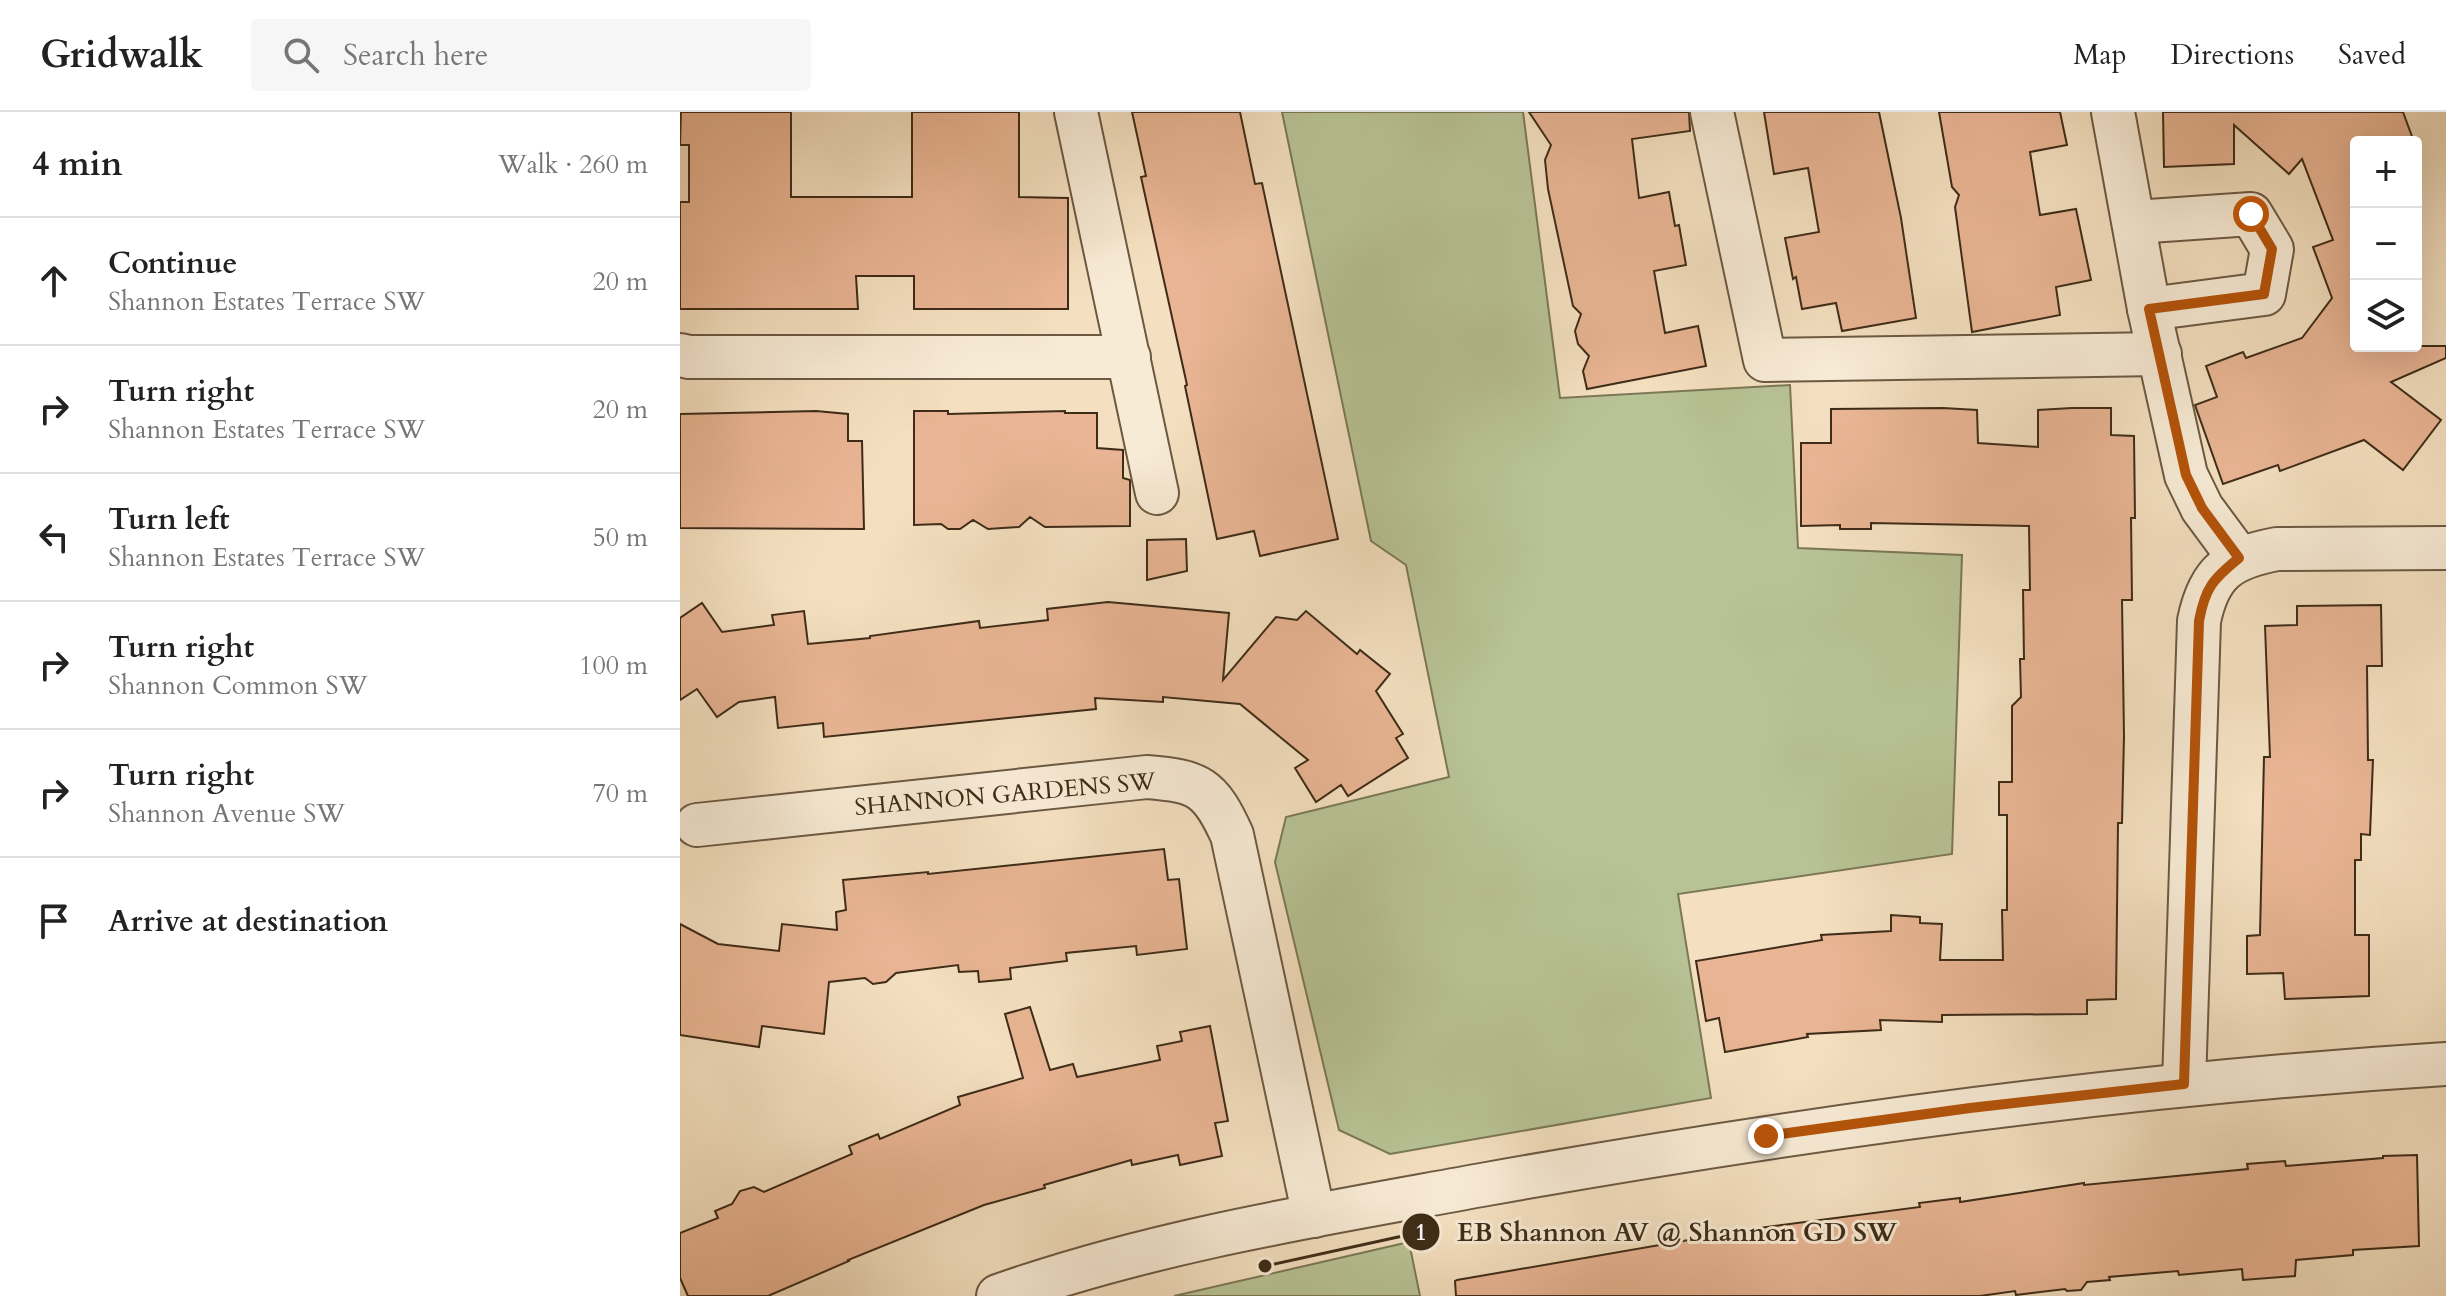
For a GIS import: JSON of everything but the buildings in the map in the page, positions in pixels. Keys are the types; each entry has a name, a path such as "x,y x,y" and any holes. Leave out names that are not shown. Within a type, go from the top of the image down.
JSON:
{"street":[{"path":"1076,112 1157,493"},
{"path":"1712,112 1765,360 2160,354"},
{"path":"2113,112 2149,309 2186,475 2202,508 2239,558"},
{"path":"2135,222 2251,214 2272,249 2264,294 2149,309"},
{"path":"680,355 1129,357"},
{"path":"2184,1084 2199,621 2204,596 2222,571 2239,558 2277,549 2446,548"},
{"name":"SHANNON GARDENS SW","path":"697,825 1147,777 1182,780 1205,791 1220,809 1232,835 1314,1216"},
{"path":"998,1296 1049,1278 1182,1244 1314,1216 1766,1136 1970,1108 2184,1084 2446,1064"}],"green space":[{"path":"1282,112 1523,112 1560,398 1790,385 1798,548 1962,555 1952,854 1678,894 1711,1098 1390,1154 1339,1130 1275,862 1286,817 1449,777 1406,565 1371,541"},
{"path":"1409,1242 1420,1296 1174,1296"}],"place":[{"name":"EB Shannon AV @ Shannon GD SW","path":"1265,1266"}],"route":[{"path":"1766,1136 1970,1108 2184,1084 2199,621 2204,596 2222,571 2239,558 2202,508 2186,475 2149,309 2264,294 2272,249 2251,214"}]}
